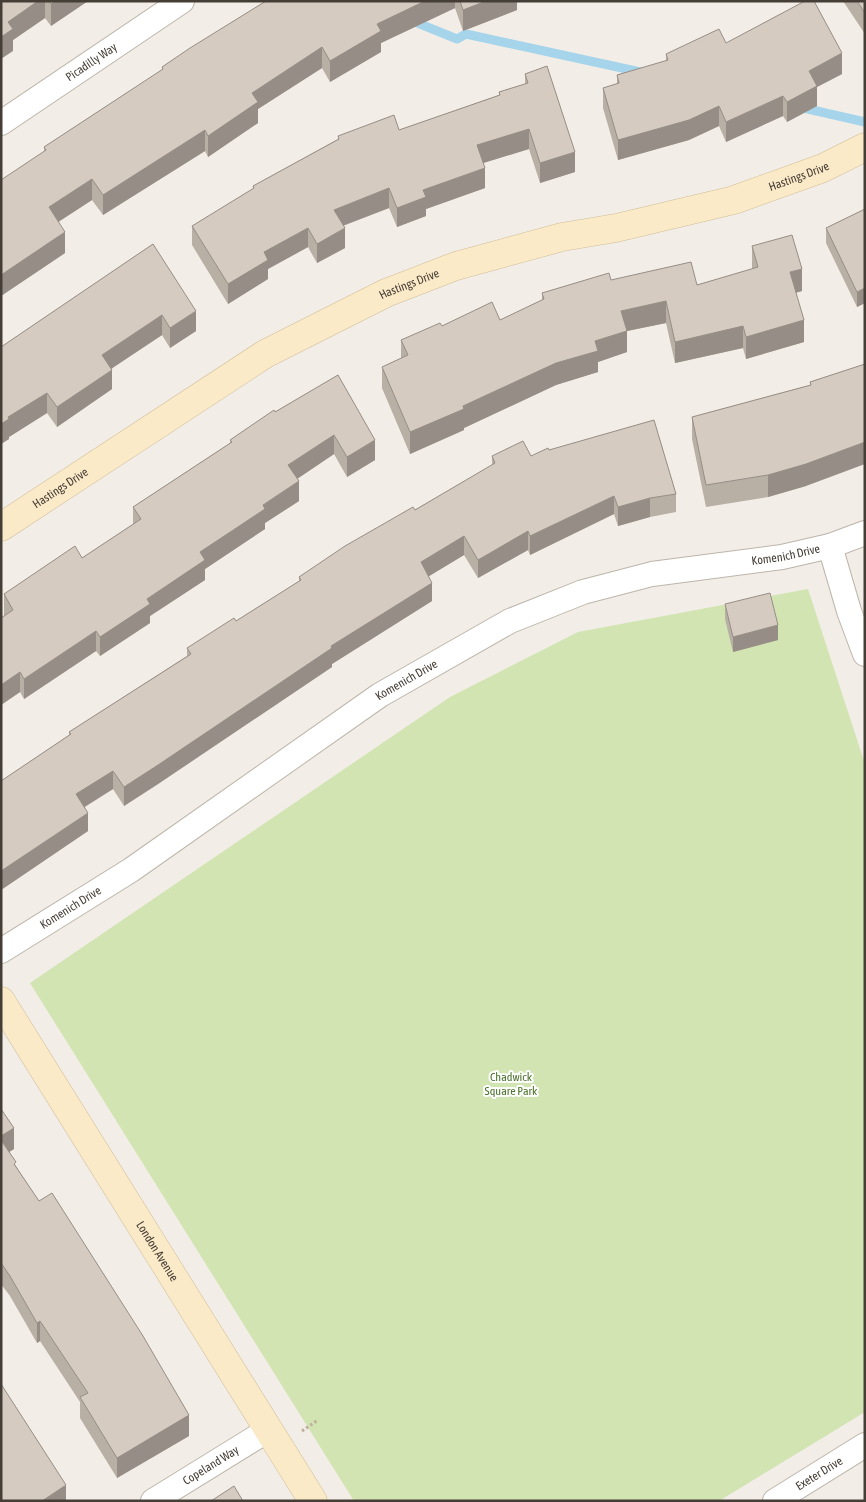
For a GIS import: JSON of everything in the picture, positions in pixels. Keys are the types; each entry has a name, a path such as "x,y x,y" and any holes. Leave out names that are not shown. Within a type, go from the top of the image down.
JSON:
{"street":[{"name":"Picadilly Way","path":"1,123 182,1"},
{"name":"Hastings Drive","path":"1,527 265,354 386,293 456,266 562,237 616,228 734,200 823,168 865,147"},
{"name":"Komenich Drive","path":"1,951 131,870 380,695 510,621 583,592 652,574 782,557 830,546 865,533"},
{"path":"830,546 849,611 865,654"},
{"name":"London Avenue","path":"1,1001 313,1501"},
{"name":"Copeland Way","path":"153,1501 268,1430"},
{"name":"Exeter Drive","path":"775,1501 865,1445"}],"path":[{"path":"301,1431 318,1420"}],"green space":[{"name":"Chadwick Square Park","path":"808,589 865,764 865,1412 719,1501 354,1501 30,983 450,697 578,632"}],"building":[{"path":"1,1 38,1 8,22 13,29 1,37"},
{"path":"266,1 425,1 377,24 381,31 330,61 322,47 252,93 258,102 208,136 205,130 103,195 92,179 49,207 65,232 1,275 1,180 46,150 44,147 163,69 162,67 190,48"},
{"path":"460,1 486,1 463,10"},
{"path":"805,1 814,1 842,53 809,71 817,86 787,102 783,96 726,122 719,106 689,120 618,140 603,88 619,83 617,75 668,60 666,54 719,29 726,43"},
{"path":"857,1 865,1 865,13"},
{"path":"547,66 575,152 540,163 529,129 477,145 485,168 423,190 426,197 397,208 389,188 334,210 345,228 317,244 308,228 264,252 268,260 228,284 192,226 254,188 253,186 339,139 338,136 394,115 399,130 500,95 499,92 528,83 525,74"},
{"path":"865,209 865,288 857,292 826,228"},
{"path":"792,235 802,269 790,272 804,320 746,337 743,326 675,342 666,301 621,311 627,331 595,341 598,351 556,363 463,406 464,409 410,432 382,367 408,355 401,340 440,323 442,326 492,302 500,320 544,299 542,293 609,273 611,280 691,262 697,285 758,267 752,246"},
{"path":"153,244 196,311 170,328 162,315 102,355 112,370 57,407 47,393 8,417 9,419 1,424 1,347"},
{"path":"865,364 865,442 806,464 768,475 706,485 692,417 811,385 810,382"},
{"path":"338,375 375,440 347,457 334,435 288,465 299,481 263,505 265,509 200,552 205,560 147,599 150,604 100,637 96,631 24,679 20,672 1,685 1,618 13,610 4,594 75,546 82,558 141,519 133,507 232,442 230,440 274,410 275,412"},
{"path":"654,420 676,494 650,498 618,507 614,496 530,536 528,531 478,560 464,536 421,562 432,583 331,646 332,648 124,787 113,771 76,794 88,813 1,871 1,781 71,734 69,732 191,654 187,648 234,618 236,621 301,580 299,577 345,546 413,507 415,510 495,463 492,456 523,441 531,456 548,448 549,450"},
{"path":"770,593 778,625 733,637 725,604"},
{"path":"1,1109 14,1128 1,1136"},
{"path":"1,1140 16,1162 14,1164 39,1201 52,1193 143,1336 189,1415 117,1458 80,1397 88,1393 40,1321 37,1323 1,1263"},
{"path":"1,1384 66,1485 42,1501 1,1501"},
{"path":"234,1486 243,1501 211,1501"}],"waterway":[{"path":"410,20 457,39 466,34 645,73"},
{"path":"799,107 865,122"}]}
